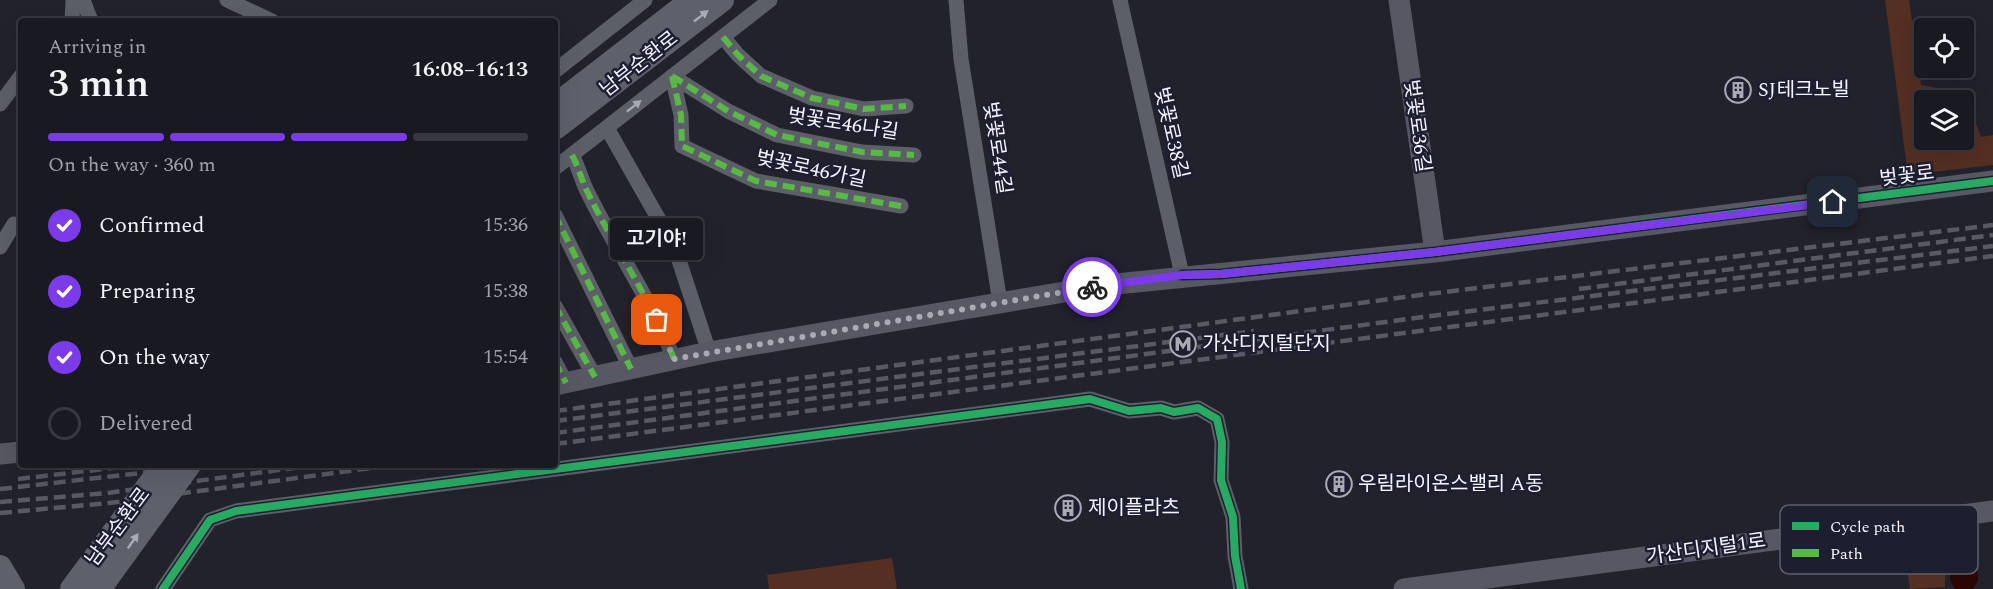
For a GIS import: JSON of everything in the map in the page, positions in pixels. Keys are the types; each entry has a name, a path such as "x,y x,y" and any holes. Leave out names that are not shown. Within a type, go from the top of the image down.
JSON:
{"main road":[{"name":"남부순환로","path":"558,104 692,0"},
{"name":"남부순환로","path":"558,126 722,0"},
{"name":"남부순환로","path":"72,589 162,468"},
{"name":"남부순환로","path":"99,589 187,468"},
{"path":"0,567 13,589"}],"street":[{"path":"72,18 73,0"},
{"path":"83,0 90,18"},
{"path":"227,0 266,18"},
{"path":"558,69 645,0"},
{"path":"558,166 771,0"},
{"name":"벚꽃로44길","path":"956,0 961,59 1000,302"},
{"name":"벚꽃로38길","path":"1120,0 1182,275"},
{"name":"벚꽃로36길","path":"1399,0 1435,252"},
{"path":"723,37 738,55 761,76 812,98 864,109 906,106"},
{"name":"벚꽃로46나길","path":"672,76 744,120 777,135 862,152 914,155"},
{"name":"벚꽃로46가길","path":"672,76 681,115 682,146 756,181 901,206"},
{"path":"0,104 18,80"},
{"path":"607,128 675,248 709,352"},
{"path":"572,155 581,172 585,187 629,265 674,359"},
{"name":"벚꽃로","path":"561,384 709,352 1000,302 1182,275 1221,274 1435,252 1993,181"},
{"path":"558,221 631,369"},
{"path":"0,247 14,224 18,225"},
{"path":"558,311 595,377"},
{"path":"163,589 210,520 222,514 1090,399 1129,411 1161,408 1174,412 1198,408 1217,419 1222,442 1221,480 1233,517 1234,556 1241,589"},
{"path":"0,454 18,452"},
{"name":"가산디지털1로","path":"1978,514 1993,512"},
{"name":"가산디지털1로","path":"1404,589 1491,584 1780,543"}],"shaded area":[{"path":"1885,0 1909,0 1914,35 1914,78 1920,78 1921,85 1947,90 1914,90 1914,150 1974,150 1974,118 1981,137 1993,135 1993,165 1908,175"},
{"path":"892,558 897,589 769,589 767,575"},
{"path":"1908,574 1945,574 1945,587 1910,589"},
{"path":"1951,574 1977,574 1977,582 1969,590 1959,590 1951,582"}],"railway":[{"path":"558,411 1420,295 1993,225"},
{"path":"1579,289 1993,235"},
{"path":"558,433 1423,317 1993,246"},
{"path":"558,444 1993,256"},
{"path":"558,421 1254,331"},
{"path":"18,479 112,468"},
{"path":"0,489 185,468"},
{"path":"0,502 107,493 294,468"},
{"path":"0,513 109,503 372,468"}],"marked path":[{"path":"723,37 738,55 761,76 812,98 864,109 906,106"},
{"path":"672,76 681,115 682,146 756,181 901,206"},
{"path":"672,76 728,111 777,135 862,152 914,155"},
{"path":"572,155 586,189 654,315 674,359"},
{"path":"558,221 631,369"},
{"path":"558,311 595,377"},
{"path":"558,368 566,383"}],"cycle path":[{"path":"1182,275 1221,274 1435,252 1993,181"},
{"path":"163,589 210,520 236,511 1090,399 1129,411 1161,408 1174,412 1198,408 1217,419 1222,442 1221,480 1233,517 1235,556 1241,589"}],"way so far":[{"path":"657,320 674,359 1092,287"}],"place":[{"name":"SJ테크노빌","path":"1738,90"},
{"name":"고기야!","path":"657,320"},
{"name":"가산디지털단지","path":"1183,344"},
{"name":"우림라이온스밸리 A동","path":"1339,484"},
{"name":"제이플라츠","path":"1068,508"}],"route":[{"path":"1092,287 1182,275 1221,274 1435,252 1833,202"}]}
